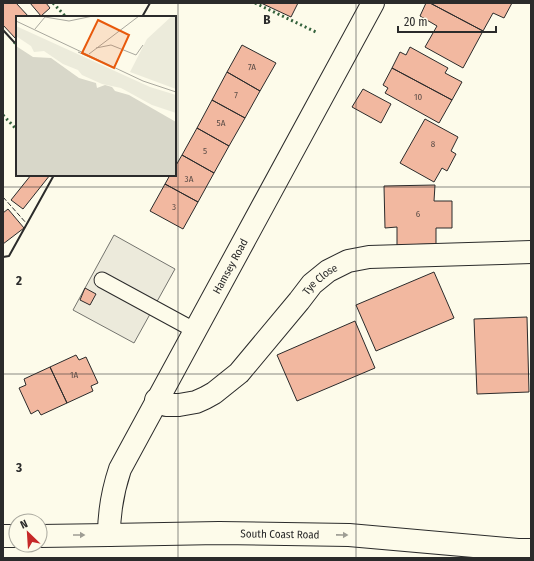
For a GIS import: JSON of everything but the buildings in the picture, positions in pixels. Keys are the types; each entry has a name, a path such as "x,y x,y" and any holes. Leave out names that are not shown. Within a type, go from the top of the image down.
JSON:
{"street":[{"name":"Hamsey Road","path":"109,535 115,482 120,469 372,3"},
{"name":"Tye Close","path":"156,400 166,406 179,406 196,402 214,393 239,373 312,284 328,271 348,261 370,257 531,252"},
{"name":"South Coast Road","path":"48,536 219,533 349,535 525,550"},
{"name":"South Coast Road","path":"452,558 525,550"}],"lane":[{"path":"102,280 194,330"}],"shaded area":[{"path":"114,235 175,269 134,343 73,310"}],"hedge":[{"path":"53,3 65,16"},
{"path":"255,3 318,33"},
{"path":"3,115 16,129"}],"fence":[{"path":"3,197 27,224"}],"wall":[{"path":"143,16 150,3"},
{"path":"3,30 14,42"},
{"path":"3,257 9,256 53,176"}]}
